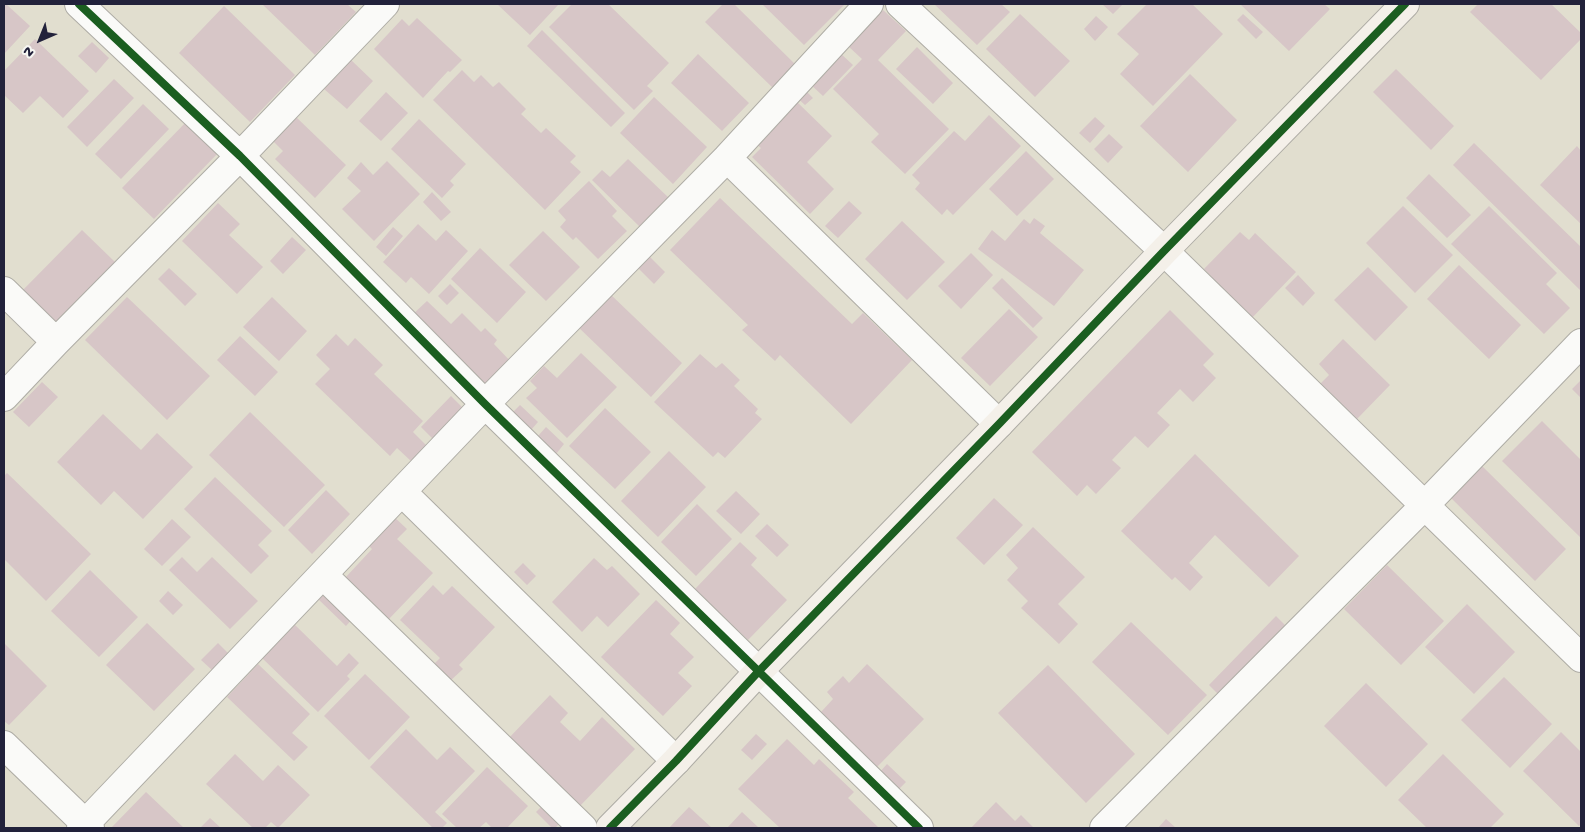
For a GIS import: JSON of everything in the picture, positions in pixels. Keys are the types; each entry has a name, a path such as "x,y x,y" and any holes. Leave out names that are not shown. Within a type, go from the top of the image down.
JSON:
{"street":[{"path":"79,4 240,156 486,404 919,828"},
{"path":"4,397 240,156 385,4"},
{"path":"4,745 85,827 486,404 727,158 869,4"},
{"path":"900,4 1164,251 1581,658"},
{"path":"610,828 676,761 758,672 999,424 1396,7"},
{"path":"727,158 999,424"},
{"path":"4,291 56,342"},
{"path":"1104,828 1424,506 1581,343"},
{"path":"402,492 676,761"},
{"path":"323,575 583,828"}],"building":[{"path":"4,4 30,26 4,54"},
{"path":"262,4 347,4 356,12 315,55"},
{"path":"497,4 559,4 530,35"},
{"path":"572,4 608,4 669,63 647,86 653,91 634,110 549,27"},
{"path":"723,4 734,4 797,66 774,89 705,22"},
{"path":"762,4 845,4 804,45"},
{"path":"934,4 1001,4 1010,12 977,45"},
{"path":"1102,4 1123,4 1113,14"},
{"path":"1147,4 1192,4 1223,34 1153,106 1120,74 1139,54 1117,34"},
{"path":"1240,4 1324,4 1330,9 1289,51"},
{"path":"1478,4 1551,4 1581,33 1581,39 1541,80 1470,12"},
{"path":"224,6 295,75 250,122 179,53"},
{"path":"883,10 906,31 878,60 949,129 905,174 871,142 879,134 833,89 862,59 848,46"},
{"path":"1020,14 1070,61 1035,97 986,49"},
{"path":"1243,14 1263,32 1256,39 1237,20"},
{"path":"1096,16 1108,27 1095,41 1084,29"},
{"path":"417,18 462,60 450,72 448,71 423,98 374,49 402,19 409,26"},
{"path":"542,30 625,113 611,127 527,46"},
{"path":"35,39 89,91 63,118 40,96 23,113 4,95 4,71"},
{"path":"92,42 109,58 96,73 78,56"},
{"path":"917,47 953,83 933,104 896,69"},
{"path":"839,52 853,65 823,96 809,83"},
{"path":"698,54 749,103 722,131 671,83"},
{"path":"351,60 373,81 347,109 324,89"},
{"path":"1396,69 1454,126 1431,150 1373,92"},
{"path":"462,70 474,82 481,75 493,87 499,82 526,109 521,114 541,133 546,128 576,156 570,162 581,172 545,210 433,100"},
{"path":"1190,74 1237,120 1188,172 1140,126"},
{"path":"114,79 134,98 87,147 67,127"},
{"path":"802,87 813,98 805,105 794,95"},
{"path":"386,92 408,113 381,141 359,121"},
{"path":"654,97 707,147 673,184 620,133"},
{"path":"796,101 832,136 807,162 834,189 810,214 752,157 761,148 755,143"},
{"path":"143,104 169,129 121,179 95,154"},
{"path":"989,115 1021,146 953,215 947,209 942,215 915,189 920,183 912,175 954,131 965,141"},
{"path":"296,117 346,165 315,198 275,159 283,151 273,141"},
{"path":"1095,117 1105,126 1090,143 1079,133"},
{"path":"419,119 466,164 450,181 454,185 442,198 391,149"},
{"path":"188,120 220,151 154,219 122,188"},
{"path":"1109,134 1123,147 1108,163 1094,149"},
{"path":"1474,143 1581,247 1581,291 1453,165"},
{"path":"1577,146 1581,151 1581,224 1540,185"},
{"path":"1026,151 1054,179 1017,216 989,189"},
{"path":"628,159 669,198 640,227 592,180 602,170 610,177"},
{"path":"387,161 420,194 374,241 342,209 361,191 347,178 361,162 373,175"},
{"path":"1429,174 1471,215 1447,238 1406,198"},
{"path":"589,181 617,211 612,216 627,231 598,259 576,237 573,240 560,227 566,220 558,211"},
{"path":"432,192 451,212 441,221 423,202"},
{"path":"720,198 852,324 863,313 912,360 851,424 780,355 775,361 742,330 748,325 670,250"},
{"path":"849,201 862,213 838,238 825,226"},
{"path":"218,203 240,224 229,235 263,267 237,294 182,241"},
{"path":"1403,206 1453,255 1415,293 1366,243"},
{"path":"1489,206 1557,273 1546,284 1570,308 1544,334 1451,244"},
{"path":"1034,218 1045,226 1040,233 1084,270 1054,306 978,249 992,230 1005,241 1024,219 1030,224"},
{"path":"902,221 945,262 907,300 865,259"},
{"path":"418,224 436,241 446,230 468,251 429,294 411,277 406,283 383,262"},
{"path":"393,227 403,236 386,256 376,247"},
{"path":"82,230 115,262 56,323 22,291"},
{"path":"543,231 580,267 546,301 509,265"},
{"path":"1240,232 1249,240 1255,233 1296,272 1251,319 1210,279 1212,277 1204,269"},
{"path":"292,237 306,250 283,274 270,261"},
{"path":"480,248 526,292 497,323 451,279"},
{"path":"971,253 993,275 961,309 938,286"},
{"path":"649,256 665,272 654,284 638,268"},
{"path":"1459,265 1521,325 1489,359 1427,299"},
{"path":"1368,267 1408,307 1375,341 1334,300"},
{"path":"169,268 197,294 185,306 158,279"},
{"path":"1298,275 1315,293 1303,306 1285,288"},
{"path":"1002,278 1043,318 1033,328 992,288"},
{"path":"450,284 459,293 447,305 438,296"},
{"path":"608,292 682,363 651,397 576,325"},
{"path":"127,297 210,376 167,420 85,340"},
{"path":"272,297 307,331 279,361 243,327"},
{"path":"427,301 451,324 462,313 481,332 485,328 497,340 494,344 513,364 486,391 412,315"},
{"path":"1009,309 1038,337 990,386 961,358"},
{"path":"1170,310 1214,354 1203,365 1216,378 1193,402 1180,389 1157,413 1170,425 1148,448 1135,436 1112,460 1121,468 1096,494 1087,485 1077,496 1032,452"},
{"path":"336,334 348,346 355,338 383,365 374,374 423,421 413,432 427,446 412,462 397,448 390,456 315,384 330,369 316,355"},
{"path":"240,336 278,372 255,396 217,360"},
{"path":"1343,339 1390,385 1357,419 1320,384 1329,375 1319,364"},
{"path":"581,353 617,387 567,438 526,398 537,388 530,381 544,366 557,378"},
{"path":"700,354 716,368 722,363 740,380 734,386 758,409 755,413 762,419 725,458 718,452 713,457 654,402"},
{"path":"1581,380 1581,398 1572,389"},
{"path":"42,382 58,397 29,427 13,412"},
{"path":"451,396 465,410 435,441 421,427"},
{"path":"520,405 538,422 531,430 513,412"},
{"path":"605,408 651,452 615,489 569,446"},
{"path":"250,412 325,485 284,527 209,455"},
{"path":"103,414 141,450 157,433 193,467 143,519 114,491 101,505 57,462"},
{"path":"1542,421 1581,460 1580,537 1502,461"},
{"path":"546,427 564,444 556,454 538,436"},
{"path":"669,451 706,487 658,537 621,501"},
{"path":"1195,454 1299,556 1269,587 1215,535 1189,563 1203,577 1190,591 1175,577 1172,580 1121,531"},
{"path":"1481,465 1566,549 1535,581 1450,497"},
{"path":"7,473 91,554 46,601 4,559 4,476"},
{"path":"215,477 272,531 258,545 269,556 251,574 184,509"},
{"path":"326,490 350,514 312,554 288,530"},
{"path":"736,491 760,514 741,534 716,511"},
{"path":"994,498 1023,525 984,565 956,538"},
{"path":"697,504 732,539 696,576 661,542"},
{"path":"392,515 407,529 397,539 433,573 388,620 345,578 372,549 366,543"},
{"path":"172,519 191,537 162,566 144,549"},
{"path":"767,524 789,545 777,557 755,536"},
{"path":"1033,527 1085,577 1058,604 1078,624 1059,644 1021,608 1028,601 1007,580 1018,568 1006,555"},
{"path":"740,542 757,558 751,565 787,600 748,640 695,589"},
{"path":"182,557 197,572 212,557 258,601 230,629 169,570"},
{"path":"594,558 607,570 612,566 640,594 608,627 597,616 582,632 552,602"},
{"path":"523,563 536,576 527,585 514,572"},
{"path":"1387,565 1444,621 1401,665 1344,609"},
{"path":"90,570 138,617 99,657 51,611"},
{"path":"433,585 443,595 452,586 495,627 459,665 463,669 449,682 432,666 440,658 400,620"},
{"path":"326,590 354,617 346,626 317,598"},
{"path":"168,591 183,605 173,615 159,601"},
{"path":"656,600 680,623 670,634 694,657 678,673 692,686 663,716 601,657"},
{"path":"1467,604 1515,652 1474,694 1425,647"},
{"path":"1276,616 1285,625 1218,694 1209,685"},
{"path":"1131,622 1207,695 1168,735 1092,662"},
{"path":"147,623 195,669 154,711 106,665"},
{"path":"295,625 337,666 349,653 359,663 347,676 350,679 318,712 262,658"},
{"path":"4,643 47,686 9,725 4,721"},
{"path":"218,643 228,653 212,670 201,660"},
{"path":"258,664 310,714 292,733 308,747 294,761 227,697"},
{"path":"867,664 924,719 877,767 821,712 833,699 827,692 843,676 849,683"},
{"path":"1048,665 1135,754 1086,803 998,713"},
{"path":"365,674 410,717 369,760 324,716"},
{"path":"1504,677 1552,724 1510,768 1461,720"},
{"path":"1366,683 1428,744 1386,787 1324,726"},
{"path":"550,695 568,713 560,722 580,741 602,717 635,749 579,807 508,739"},
{"path":"406,729 437,760 450,747 475,771 435,812 447,823 442,828 433,828 370,767"},
{"path":"1561,732 1581,752 1581,824 1579,826 1523,771"},
{"path":"756,734 767,744 752,760 741,750"},
{"path":"787,739 814,765 819,759 854,792 848,798 879,828 780,828 738,789"},
{"path":"235,754 263,781 278,765 310,795 278,828 271,822 265,828 253,828 206,784"},
{"path":"1443,754 1504,814 1490,828 1427,828 1398,800"},
{"path":"887,764 906,782 896,792 878,774"},
{"path":"487,767 528,806 507,828 492,828 486,822 479,828 457,828 442,814"},
{"path":"146,792 184,828 113,828"},
{"path":"996,802 1015,821 1021,815 1034,828 971,828"},
{"path":"544,804 562,821 555,828 552,828 536,812"},
{"path":"689,807 712,828 669,828"},
{"path":"742,812 759,828 727,828"},
{"path":"210,818 221,828 200,828"},
{"path":"1166,819 1176,828 1158,828"}],"cycle path":[{"path":"79,4 240,156 485,404 919,828"},
{"path":"610,828 1164,251 1405,4"}]}
